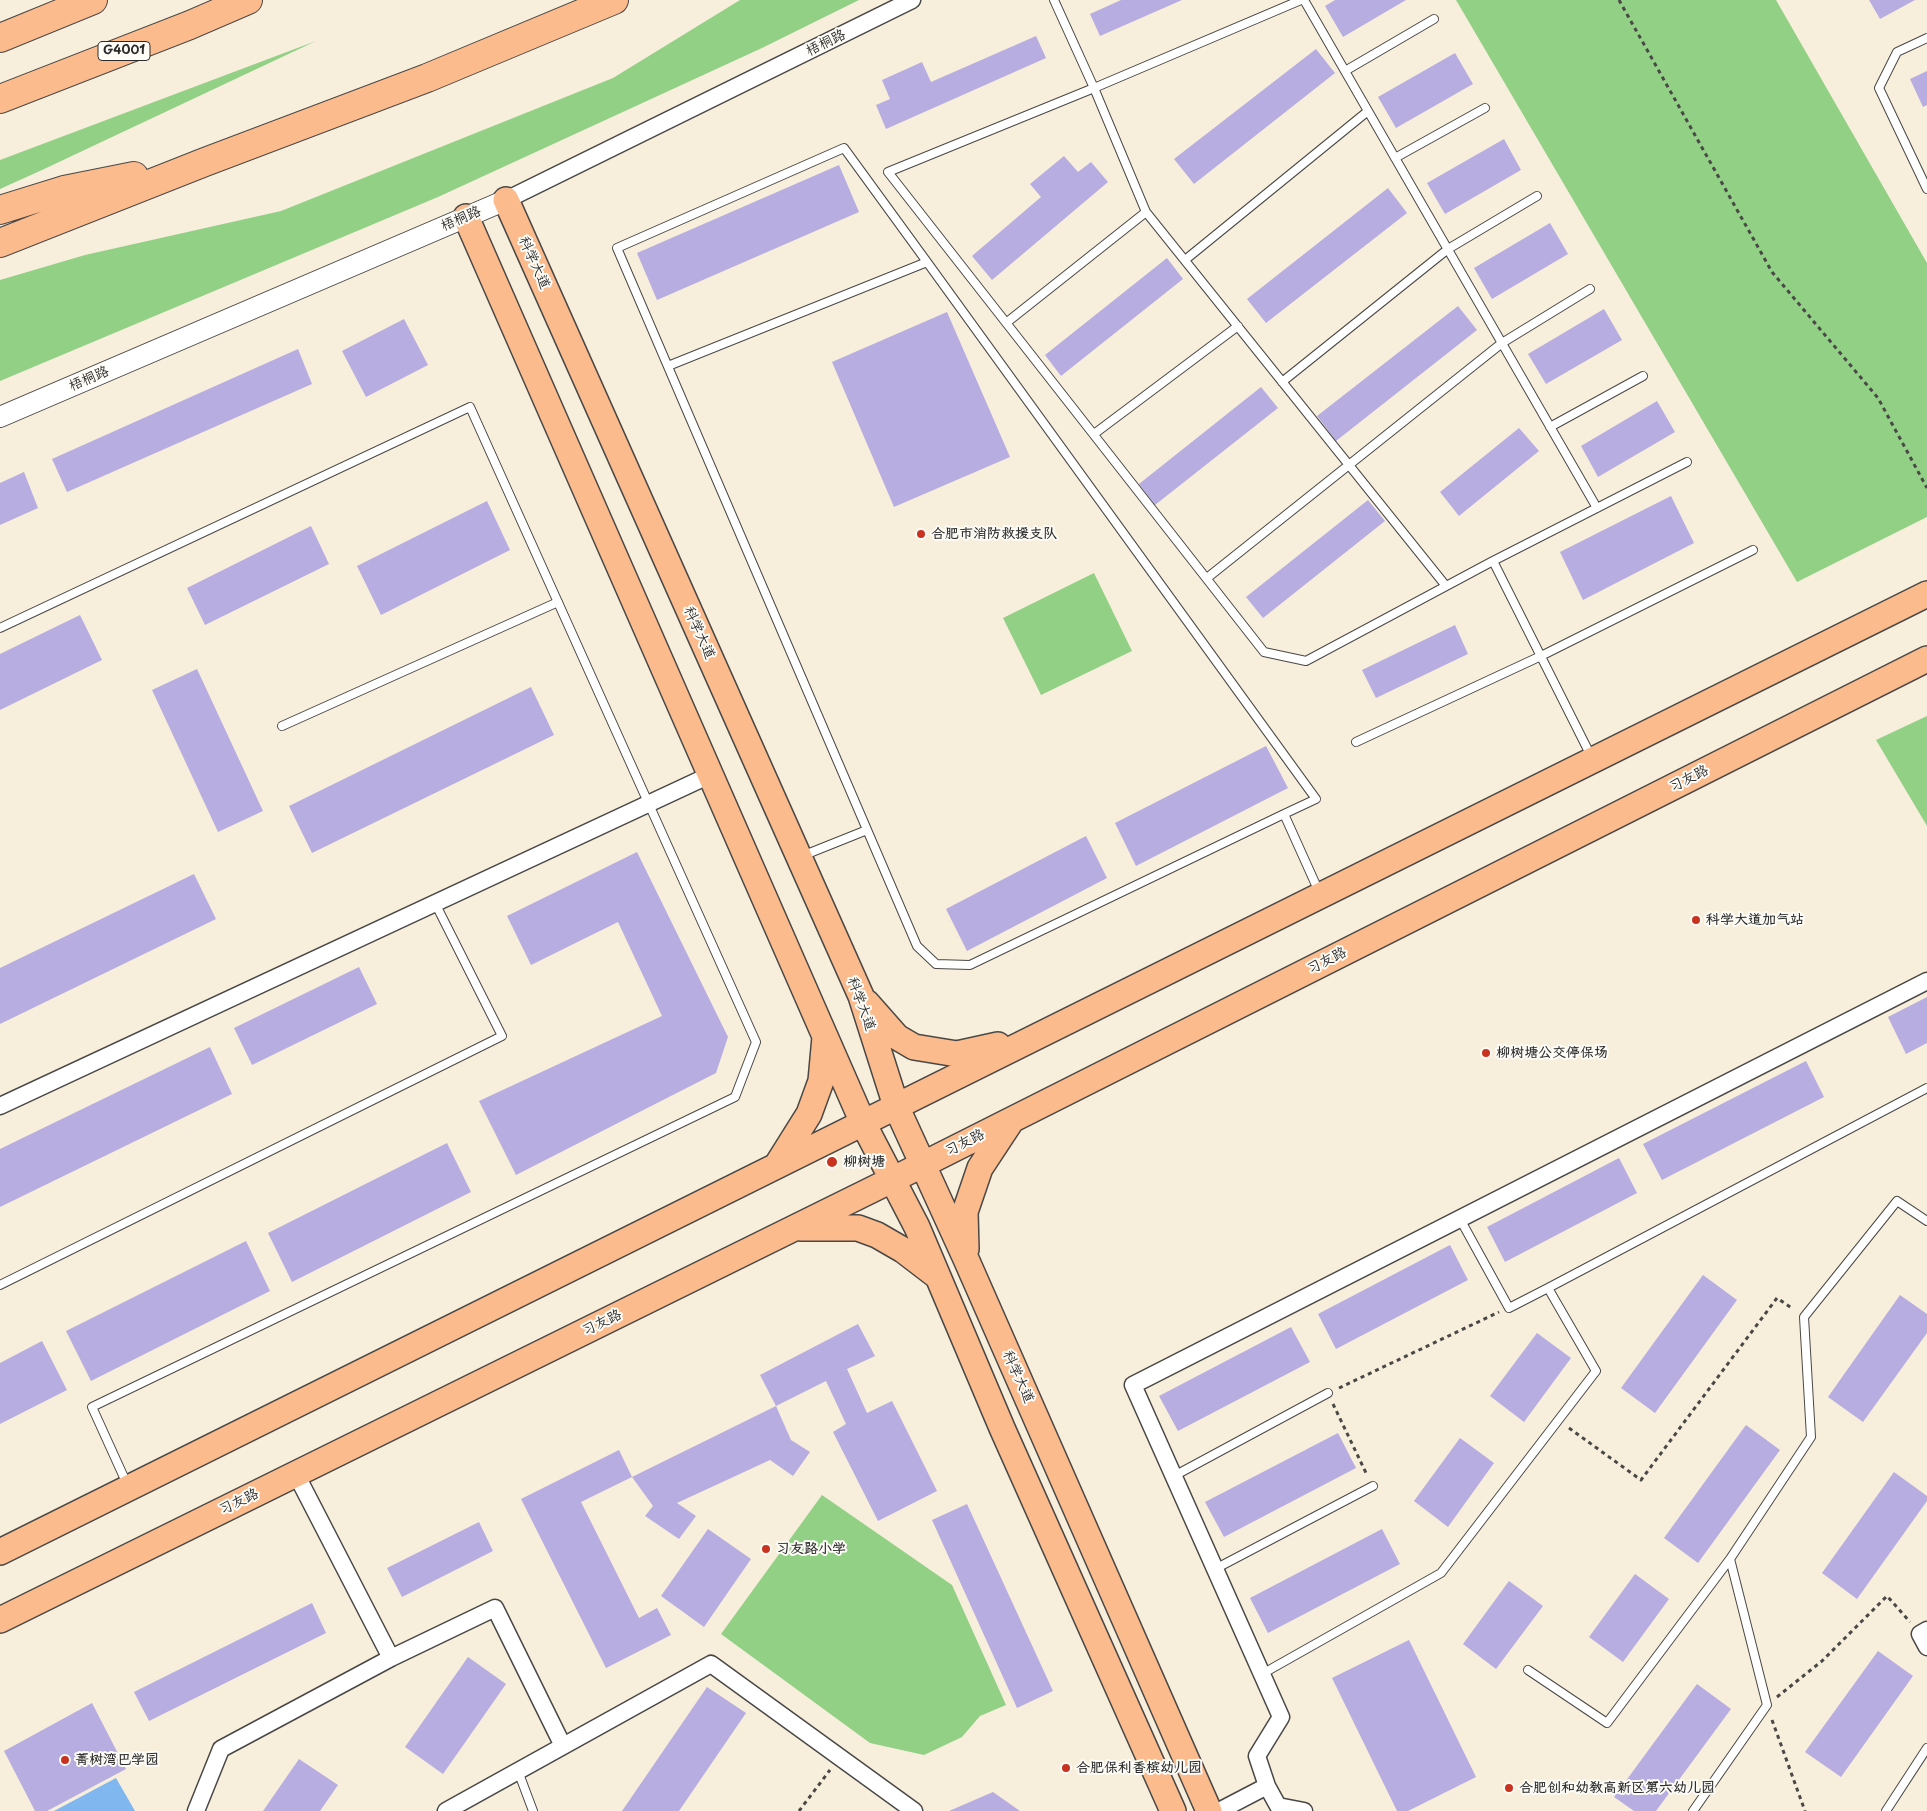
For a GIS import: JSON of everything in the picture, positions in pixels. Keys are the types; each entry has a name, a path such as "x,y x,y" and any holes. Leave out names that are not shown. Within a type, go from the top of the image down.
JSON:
{"highway":[{"path":"0,28 52,0"},
{"path":"0,38 94,0"},
{"path":"0,243 205,162 427,78 614,0"},
{"name":"G4001","path":"0,99 247,1"},
{"path":"0,210 64,190 205,162"}],"main road":[{"name":"科学大道","path":"506,200 860,996 896,1106 924,1164 1208,1811"},
{"path":"466,217 863,1123 917,1227 1006,1437 1173,1811"},
{"path":"0,1552 1927,594"},
{"name":"习友路","path":"0,1620 796,1228 1927,659"},
{"path":"860,996 896,1037 914,1047 957,1054 1034,1037"},
{"path":"776,1165 809,1114 821,1081 825,1037"},
{"path":"966,1259 965,1212 980,1168 1012,1119"},
{"path":"796,1228 858,1228 877,1235 903,1250 939,1278"}],"street":[{"name":"梧桐路","path":"0,417 506,200 912,0"},
{"path":"0,1106 710,774"},
{"path":"1304,1811 1278,1806 1267,1786 1257,1756 1281,1717 1134,1385 1927,981"},
{"path":"296,1474 391,1658"},
{"path":"196,1811 221,1749 391,1658 495,1608 563,1746"},
{"path":"446,1811 711,1664 914,1811"},
{"path":"1219,1811 1267,1786"}],"lane":[{"path":"1054,0 1094,88 1146,212 1446,586"},
{"path":"1597,508 1303,0 888,172 1264,652 1306,660 1493,561 1597,508 1687,462"},
{"path":"1345,71 1434,19"},
{"path":"1927,38 1897,52 1880,88 1927,189"},
{"path":"1395,158 1485,108"},
{"path":"1185,260 1368,111"},
{"path":"844,148 1316,799 970,964 936,964 917,946 668,366 617,248 844,148"},
{"path":"1282,382 1448,249 1537,196"},
{"path":"1006,323 1146,212"},
{"path":"668,366 927,262"},
{"path":"1207,578 1502,343 1590,289"},
{"path":"1094,434 1238,326"},
{"path":"1550,427 1643,376"},
{"path":"0,628 470,407 756,1042 736,1097 92,1407 129,1487"},
{"path":"1356,742 1541,656 1753,550"},
{"path":"1493,561 1593,760"},
{"path":"282,726 558,602"},
{"path":"1284,814 1320,895"},
{"path":"799,858 867,830"},
{"path":"0,1285 502,1036 435,903"},
{"path":"1460,1219 1509,1308 1927,1088"},
{"path":"1528,1670 1607,1723 1730,1559 1812,1438 1804,1317 1897,1201 1927,1221"},
{"path":"1262,1674 1441,1573 1596,1372 1548,1288"},
{"path":"1174,1476 1328,1394"},
{"path":"1215,1569 1372,1486"},
{"path":"1692,1811 1767,1705 1730,1559"},
{"path":"1886,1811 1927,1748"},
{"path":"518,1772 533,1811"}],"path":[{"path":"1619,0 1772,272 1878,398 1927,488"},
{"path":"1558,1420 1641,1480 1777,1298 1804,1317"},
{"path":"1372,1486 1328,1394 1509,1308"},
{"path":"1805,1811 1767,1705 1822,1661 1887,1596 1925,1637"},
{"path":"799,1811 840,1757"}],"green space":[{"path":"740,0 859,0 762,48 438,197 0,381 0,280 85,255 281,211 613,78"},
{"path":"1456,0 1776,0 1927,263 1927,517 1797,582"},
{"path":"316,41 42,170 0,189 0,160"},
{"path":"1094,573 1132,651 1041,695 1003,618"},
{"path":"1927,716 1927,826 1876,740"},
{"path":"822,1495 952,1585 1006,1705 980,1716 962,1737 924,1755 870,1743 721,1634"}],"water":[{"path":"116,1778 135,1811 54,1811"}],"building":[{"path":"1121,0 1182,0 1100,36 1090,14"},
{"path":"1335,0 1406,0 1343,37 1325,6"},
{"path":"1869,0 1915,0 1880,19"},
{"path":"1036,36 1046,58 886,129 876,105 890,99 882,80 922,62 931,82"},
{"path":"1316,49 1335,73 1194,184 1174,159"},
{"path":"1455,53 1473,84 1396,128 1378,97"},
{"path":"1927,71 1927,105 1923,107 1910,79"},
{"path":"1504,139 1521,170 1445,214 1427,183"},
{"path":"1064,156 1078,172 1091,162 1108,182 992,280 972,256 1041,197 1030,184"},
{"path":"839,165 859,212 657,300 637,253"},
{"path":"1388,188 1407,213 1266,323 1247,299"},
{"path":"1550,223 1568,254 1492,299 1474,268"},
{"path":"1167,258 1183,279 1061,376 1045,355"},
{"path":"1458,306 1477,330 1336,441 1317,416"},
{"path":"1604,309 1622,340 1546,384 1528,354"},
{"path":"947,312 1010,457 894,507 832,362"},
{"path":"404,319 428,365 366,397 342,351"},
{"path":"298,349 312,384 67,492 52,459"},
{"path":"1261,387 1278,408 1155,505 1139,484"},
{"path":"1657,401 1675,432 1598,477 1581,446"},
{"path":"1519,428 1539,451 1459,516 1440,492"},
{"path":"24,472 38,508 0,525 0,483"},
{"path":"1671,496 1694,543 1583,600 1560,552"},
{"path":"1368,500 1385,521 1263,618 1246,597"},
{"path":"487,501 510,550 381,615 357,566"},
{"path":"311,526 329,564 205,625 187,588"},
{"path":"80,615 102,660 0,710 0,654"},
{"path":"1455,625 1468,654 1376,698 1362,670"},
{"path":"197,669 263,811 218,832 152,690"},
{"path":"531,687 554,735 312,853 289,806"},
{"path":"1266,746 1288,788 1136,866 1115,823"},
{"path":"1086,836 1107,878 967,951 946,909"},
{"path":"637,852 728,1037 716,1073 516,1175 479,1101 662,1016 618,922 531,965 507,916"},
{"path":"194,874 216,919 0,1024 0,968"},
{"path":"359,967 377,1004 252,1065 234,1028"},
{"path":"1927,997 1927,1043 1906,1054 1888,1017"},
{"path":"210,1047 232,1094 0,1207 0,1149"},
{"path":"1806,1061 1824,1097 1662,1180 1643,1144"},
{"path":"447,1143 471,1192 292,1282 268,1233"},
{"path":"1619,1158 1637,1193 1505,1262 1487,1227"},
{"path":"246,1241 270,1291 91,1381 66,1331"},
{"path":"1450,1245 1468,1280 1336,1349 1318,1314"},
{"path":"1703,1275 1737,1300 1655,1413 1621,1388"},
{"path":"1900,1295 1927,1314 1927,1333 1863,1422 1828,1397"},
{"path":"858,1324 875,1356 847,1369 867,1413 892,1401 937,1491 878,1521 833,1432 846,1424 826,1381 776,1406 760,1375"},
{"path":"1291,1327 1310,1362 1178,1431 1159,1396"},
{"path":"1537,1333 1571,1358 1524,1422 1490,1396"},
{"path":"42,1341 67,1390 0,1424 0,1363"},
{"path":"776,1406 791,1440 810,1452 793,1476 770,1460 677,1503 696,1516 679,1539 645,1516 653,1506 632,1477"},
{"path":"1746,1425 1780,1450 1698,1563 1664,1538"},
{"path":"1338,1433 1356,1468 1224,1537 1205,1502"},
{"path":"1460,1438 1494,1463 1448,1527 1414,1501"},
{"path":"619,1450 632,1477 581,1502 639,1618 657,1608 671,1635 606,1668 521,1499"},
{"path":"1894,1472 1927,1496 1927,1501 1857,1599 1822,1573"},
{"path":"967,1504 1053,1691 1017,1708 932,1520"},
{"path":"479,1522 493,1551 402,1597 387,1568"},
{"path":"708,1529 751,1559 704,1627 661,1596"},
{"path":"1382,1529 1400,1564 1268,1633 1250,1598"},
{"path":"1635,1574 1669,1599 1623,1662 1589,1637"},
{"path":"1509,1581 1543,1606 1496,1669 1463,1644"},
{"path":"312,1603 326,1633 149,1721 134,1692"},
{"path":"1409,1640 1476,1777 1408,1811 1397,1811 1332,1678"},
{"path":"1878,1651 1913,1676 1841,1777 1805,1752"},
{"path":"468,1657 506,1684 443,1774 405,1747"},
{"path":"1697,1684 1731,1709 1656,1811 1634,1811 1614,1797"},
{"path":"707,1687 746,1713 679,1811 622,1811"},
{"name":"菁树湾巴学园","path":"92,1703 126,1769 47,1811 35,1811 4,1751"},
{"path":"299,1759 338,1785 320,1811 263,1811"},
{"path":"993,1792 1020,1811 949,1811"}],"place":[{"name":"合肥市消防救援支队","path":"921,534"},
{"name":"科学大道加气站","path":"1696,920"},
{"name":"柳树塘公交停保场","path":"1486,1053"},
{"name":"柳树塘","path":"832,1162"},
{"name":"习友路小学","path":"766,1549"},
{"name":"菁树湾巴学园","path":"65,1760"},
{"name":"合肥保利香槟幼儿园","path":"1066,1768"},
{"name":"合肥创和幼教高新区第六幼儿园","path":"1509,1788"}]}
